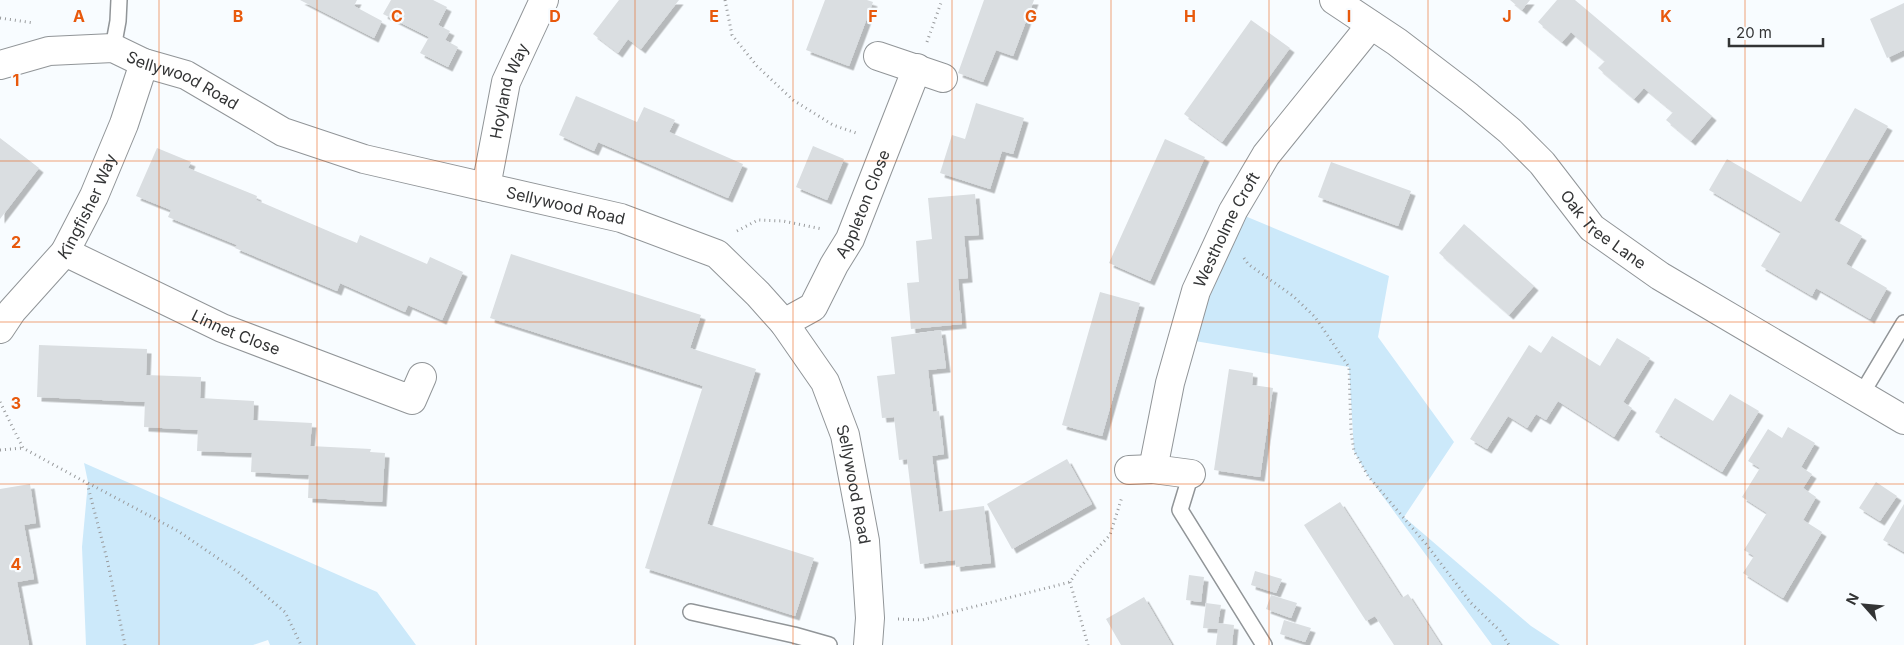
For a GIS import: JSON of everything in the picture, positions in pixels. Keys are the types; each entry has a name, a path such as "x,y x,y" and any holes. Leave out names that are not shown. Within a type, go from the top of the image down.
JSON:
{"street":[{"name":"Hoyland Way","path":"486,187 506,82 544,0"},
{"name":"Oak Tree Lane","path":"1334,0 1397,42 1510,131 1542,163 1592,228 1660,276 1904,420"},
{"name":"Westholme Croft","path":"1142,469 1170,383 1196,291 1233,211 1266,155 1371,25"},
{"name":"Sellywood Road","path":"0,65 50,51 113,48 144,63 186,75 283,132 364,159 621,218 717,254 758,294 784,323 825,382 845,435 865,541 870,618 868,645"},
{"path":"878,56 943,78"},
{"name":"Kingfisher Way","path":"0,329 12,311 65,252 94,196 124,124 144,63"},
{"name":"Appleton Close","path":"784,323 813,308 834,265 850,239 886,143 917,68"},
{"name":"Linnet Close","path":"65,252 222,328 413,399"},
{"path":"1142,469 1191,474"}],"lane":[{"path":"113,48 118,21 119,0"},
{"path":"1861,395 1904,323"},
{"path":"1191,474 1180,510 1264,645"},
{"path":"691,612 794,635 829,645"}],"path":[{"path":"724,0 732,35 757,66 793,100 834,125 886,143"},
{"path":"917,68 942,0"},
{"path":"717,254 738,229 758,220 782,221 816,227 850,239"},
{"path":"1244,256 1248,264 1293,296 1320,324 1349,367 1351,432 1354,451 1368,476 1426,544 1471,603 1500,631 1509,645"},
{"path":"0,402 23,448"},
{"path":"0,450 23,448 178,531 238,572 285,612 301,645"},
{"path":"870,618 922,620 1070,582 1080,567 1110,535 1142,469"},
{"path":"87,483 107,559 125,645"},
{"path":"1070,582 1088,645"}],"shaded area":[{"path":"1233,211 1389,276 1378,337 1454,442 1404,517 1531,626 1560,645 1492,645 1368,476 1354,451 1349,367 1183,339"},
{"path":"84,463 377,592 416,645 270,645 268,640 253,645 86,645 82,547 88,482"}],"building":[{"path":"300,0 357,0 354,6 382,21 374,38"},
{"path":"391,0 433,0 447,7 438,25 450,31 445,40 458,47 448,67 420,53 429,37 383,14"},
{"path":"619,0 679,0 641,49 628,39 618,53 593,34"},
{"path":"825,0 867,0 873,2 849,66 806,50"},
{"path":"984,0 1034,0 1013,56 996,50 983,82 958,73"},
{"path":"1510,0 1530,0 1522,10"},
{"path":"1557,0 1575,0 1712,116 1691,141 1666,120 1673,112 1644,88 1634,99 1598,68 1605,61 1571,32 1562,42 1538,22"},
{"path":"1904,3 1904,50 1887,58 1870,19"},
{"path":"1251,20 1290,48 1222,142 1184,114"},
{"path":"576,96 637,122 644,107 675,120 669,132 743,164 728,198 598,142 594,151 559,135"},
{"path":"976,103 1024,118 1013,154 1002,151 990,189 940,173 952,135 965,139"},
{"path":"1855,108 1888,126 1834,220 1862,236 1846,264 1887,288 1870,319 1816,288 1812,296 1761,266 1781,232 1709,190 1727,159 1801,202"},
{"path":"0,138 39,168 0,219"},
{"path":"1165,139 1205,157 1150,281 1109,263"},
{"path":"813,146 844,159 827,200 796,187"},
{"path":"157,148 191,162 188,168 257,196 256,200 357,243 360,235 427,264 430,257 463,272 442,320 408,305 405,312 340,283 337,291 235,248 237,245 168,217 171,210 136,196"},
{"path":"1331,162 1411,191 1398,226 1318,197"},
{"path":"975,194 979,235 964,236 968,278 958,279 962,324 911,329 907,283 919,282 916,241 932,239 928,198"},
{"path":"1464,224 1534,286 1509,315 1439,253"},
{"path":"511,254 701,315 690,348 756,369 707,524 814,558 795,616 645,568 703,386 490,318"},
{"path":"1100,292 1140,303 1102,436 1062,425"},
{"path":"941,330 946,368 928,370 933,412 939,411 944,454 932,456 939,512 984,506 991,563 956,567 955,560 920,564 907,459 899,460 894,417 882,418 877,376 895,374 891,337"},
{"path":"1552,336 1600,366 1617,338 1650,358 1623,402 1632,408 1614,437 1558,401 1546,420 1536,414 1527,428 1508,416 1487,449 1470,439 1529,345 1541,353"},
{"path":"39,345 147,349 146,375 201,377 200,398 254,401 253,420 312,423 310,446 371,449 370,452 385,453 382,502 308,498 309,475 251,472 252,453 197,451 198,430 144,427 145,402 37,397"},
{"path":"1229,369 1253,373 1252,385 1273,388 1260,477 1214,470"},
{"path":"1730,394 1759,411 1722,472 1655,432 1675,398 1713,421"},
{"path":"1788,427 1815,443 1801,467 1812,474 1803,488 1816,497 1803,520 1822,532 1783,598 1743,573 1754,556 1744,550 1767,513 1742,497 1760,468 1748,461 1768,429 1782,438"},
{"path":"1067,459 1092,504 1012,549 987,504"},
{"path":"1876,482 1897,496 1880,521 1859,508"},
{"path":"30,484 36,523 24,525 34,579 17,582 29,645 0,645 0,489"},
{"path":"1340,502 1402,598 1408,594 1441,645 1394,645 1375,616 1366,621 1304,525"},
{"path":"1904,504 1904,552 1883,540"},
{"path":"1255,571 1282,579 1276,593 1251,585"},
{"path":"1189,575 1204,577 1201,602 1186,600"},
{"path":"1271,595 1297,603 1291,618 1266,609"},
{"path":"1144,597 1172,645 1121,645 1106,619"},
{"path":"1206,603 1221,605 1218,623 1234,625 1232,645 1216,645 1218,629 1203,628"},
{"path":"1284,620 1311,628 1305,642 1280,634"}]}
